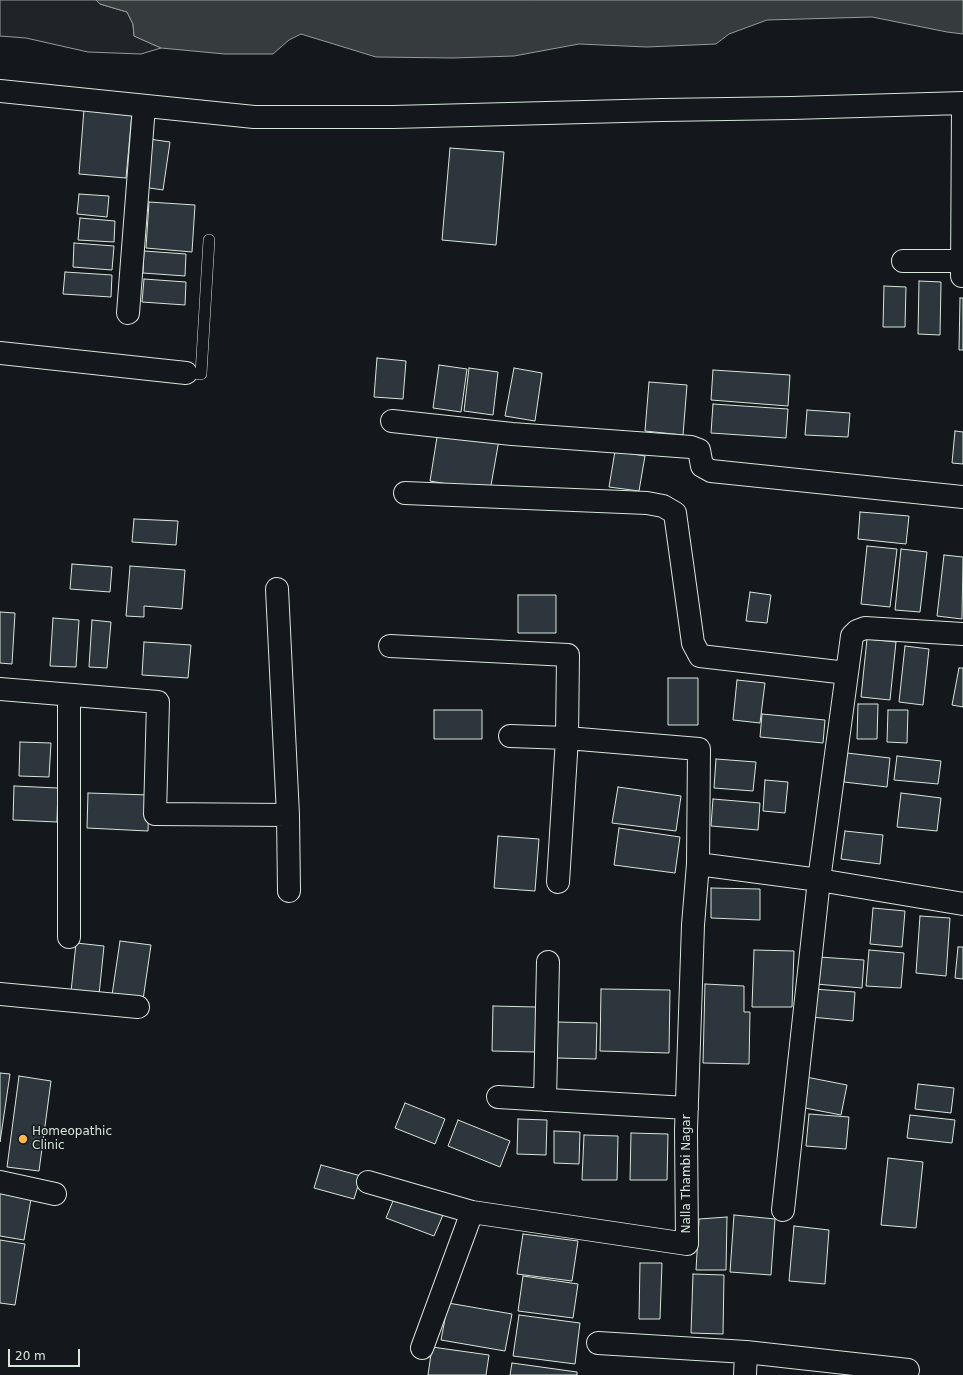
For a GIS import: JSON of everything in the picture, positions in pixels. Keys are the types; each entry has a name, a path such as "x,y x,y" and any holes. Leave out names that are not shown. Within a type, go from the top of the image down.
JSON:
{"street":[{"path":"0,92 254,117 393,117 963,103 962,276"},
{"path":"128,314 144,106"},
{"path":"903,261 962,261"},
{"path":"0,354 186,373"},
{"path":"392,421 512,434 691,447 699,450 702,466 711,471 963,497"},
{"path":"404,493 648,503 663,506 675,513 693,643 700,656 847,673"},
{"path":"277,589 288,815 289,891"},
{"path":"783,1210 819,880 852,636 857,631 865,628 963,634"},
{"path":"390,646 568,655 567,738 558,882"},
{"path":"0,689 158,702 155,814 288,815"},
{"path":"69,694 69,937"},
{"path":"510,736 567,738"},
{"name":"Nalla Thambi Nagar","path":"472,1212 687,1244 687,1108 693,925 698,864 699,748 567,738"},
{"path":"698,864 819,880 963,904"},
{"path":"546,1100 548,962"},
{"path":"0,994 138,1007"},
{"path":"498,1098 687,1108"},
{"path":"0,1182 55,1194"},
{"path":"368,1182 472,1212 422,1348"},
{"path":"598,1343 746,1352 908,1370"},
{"path":"745,1375 746,1352"}],"lane":[{"path":"186,373 201,374 209,240"}],"shaded area":[{"path":"0,0 96,0 100,4 127,12 133,24 134,36 161,48 141,54 88,52 26,38 0,36"},
{"path":"96,0 963,0 963,34 872,17 767,20 729,34 716,44 647,47 579,44 514,56 453,58 376,57 301,34 289,40 273,54 225,54 161,48 134,36 133,24 127,12 100,4"}],"building":[{"path":"84,109 132,113 126,178 79,174"},
{"path":"149,139 170,142 163,190 143,187"},
{"path":"450,148 504,152 496,245 442,240"},
{"path":"79,194 109,196 107,217 77,214"},
{"path":"149,202 195,205 192,252 146,248"},
{"path":"80,218 115,221 114,242 78,240"},
{"path":"74,243 114,246 112,270 73,267"},
{"path":"144,251 186,254 185,276 143,273"},
{"path":"65,272 112,275 111,297 63,294"},
{"path":"144,279 186,282 185,305 142,302"},
{"path":"919,281 941,282 940,335 918,334"},
{"path":"884,286 906,287 905,327 883,327"},
{"path":"960,298 963,298 963,350 959,350"},
{"path":"377,358 406,361 403,399 374,397"},
{"path":"439,365 467,369 461,412 433,408"},
{"path":"469,368 498,372 493,415 464,411"},
{"path":"514,368 542,373 535,421 505,416"},
{"path":"713,370 790,375 788,406 711,400"},
{"path":"649,382 687,385 683,435 645,431"},
{"path":"713,404 788,409 786,438 711,433"},
{"path":"807,410 850,413 848,437 805,435"},
{"path":"438,431 499,440 490,491 430,481"},
{"path":"955,431 963,432 963,464 952,463"},
{"path":"615,451 645,456 639,491 609,487"},
{"path":"860,512 909,516 906,544 858,539"},
{"path":"134,519 178,521 176,545 132,542"},
{"path":"867,546 897,549 890,607 861,604"},
{"path":"901,549 927,552 920,612 895,610"},
{"path":"944,555 963,557 962,619 937,616"},
{"path":"72,564 112,567 110,592 70,589"},
{"path":"130,566 185,570 182,609 144,606 144,617 126,616"},
{"path":"750,592 771,595 767,623 746,621"},
{"path":"518,595 556,595 556,633 518,633"},
{"path":"0,612 15,613 12,664 0,663"},
{"path":"53,618 79,620 76,667 50,666"},
{"path":"92,620 111,622 107,668 89,667"},
{"path":"867,639 896,642 890,700 861,697"},
{"path":"144,642 191,645 188,678 142,675"},
{"path":"905,646 929,649 923,705 899,702"},
{"path":"959,668 963,668 963,707 952,705"},
{"path":"668,678 698,678 698,725 668,725"},
{"path":"737,680 765,683 760,723 733,720"},
{"path":"858,704 878,704 877,739 857,739"},
{"path":"434,710 482,710 482,739 434,739"},
{"path":"888,710 908,710 907,743 887,742"},
{"path":"762,714 825,720 823,743 760,737"},
{"path":"20,742 51,743 49,777 19,776"},
{"path":"847,753 890,758 887,787 844,782"},
{"path":"897,756 941,761 938,784 894,780"},
{"path":"716,759 756,762 753,791 714,788"},
{"path":"765,780 788,782 785,813 763,811"},
{"path":"14,786 58,788 57,822 13,820"},
{"path":"618,787 681,796 676,831 612,823"},
{"path":"88,793 149,795 148,831 87,828"},
{"path":"901,793 941,798 937,831 897,827"},
{"path":"713,799 760,803 758,830 711,826"},
{"path":"619,828 680,837 675,873 614,865"},
{"path":"845,831 883,835 880,864 841,859"},
{"path":"498,836 539,839 535,891 494,888"},
{"path":"711,888 760,889 760,920 711,918"},
{"path":"873,908 905,911 902,947 870,944"},
{"path":"920,916 950,918 946,976 916,973"},
{"path":"120,941 151,945 143,1000 112,995"},
{"path":"76,943 104,946 99,995 71,992"},
{"path":"958,947 963,947 963,979 955,978"},
{"path":"754,950 794,951 792,1007 752,1007"},
{"path":"869,950 904,953 901,988 866,986"},
{"path":"819,957 864,960 862,988 816,984"},
{"path":"705,984 744,986 744,1012 750,1012 749,1064 703,1063"},
{"path":"601,989 670,990 669,1053 600,1051"},
{"path":"813,989 855,992 853,1021 811,1017"},
{"path":"493,1006 536,1007 535,1052 492,1051"},
{"path":"558,1022 597,1023 596,1059 557,1058"},
{"path":"0,1073 10,1074 0,1142"},
{"path":"19,1076 51,1081 39,1171 7,1167"},
{"path":"806,1077 847,1085 841,1115 800,1107"},
{"path":"918,1084 954,1088 951,1113 915,1109"},
{"path":"405,1103 445,1119 435,1144 395,1128"},
{"path":"809,1114 849,1117 846,1149 806,1146"},
{"path":"910,1115 955,1120 952,1143 907,1138"},
{"path":"518,1119 547,1120 546,1155 517,1154"},
{"path":"458,1120 510,1141 500,1167 448,1146"},
{"path":"554,1131 580,1132 579,1164 554,1163"},
{"path":"631,1133 668,1134 667,1180 630,1180"},
{"path":"584,1135 618,1136 617,1180 582,1180"},
{"path":"888,1158 923,1162 916,1228 881,1225"},
{"path":"321,1165 361,1176 354,1199 314,1188"},
{"path":"0,1193 31,1199 24,1240 0,1236"},
{"path":"395,1196 443,1215 434,1236 386,1218"},
{"path":"734,1215 775,1219 771,1275 730,1272"},
{"path":"727,1217 726,1270 696,1270 699,1219"},
{"path":"794,1226 829,1230 825,1284 789,1281"},
{"path":"523,1234 578,1241 572,1281 517,1274"},
{"path":"0,1240 25,1244 15,1305 0,1303"},
{"path":"640,1263 662,1263 660,1319 639,1319"},
{"path":"693,1274 724,1275 723,1334 691,1333"},
{"path":"523,1276 578,1284 573,1318 518,1311"},
{"path":"448,1303 512,1314 505,1351 441,1340"},
{"path":"519,1315 580,1323 575,1364 513,1356"},
{"path":"432,1347 489,1355 486,1375 428,1375"},
{"path":"512,1363 577,1372 577,1375 510,1375"}],"place":[{"name":"Homeopathic Clinic","path":"23,1139"}]}
